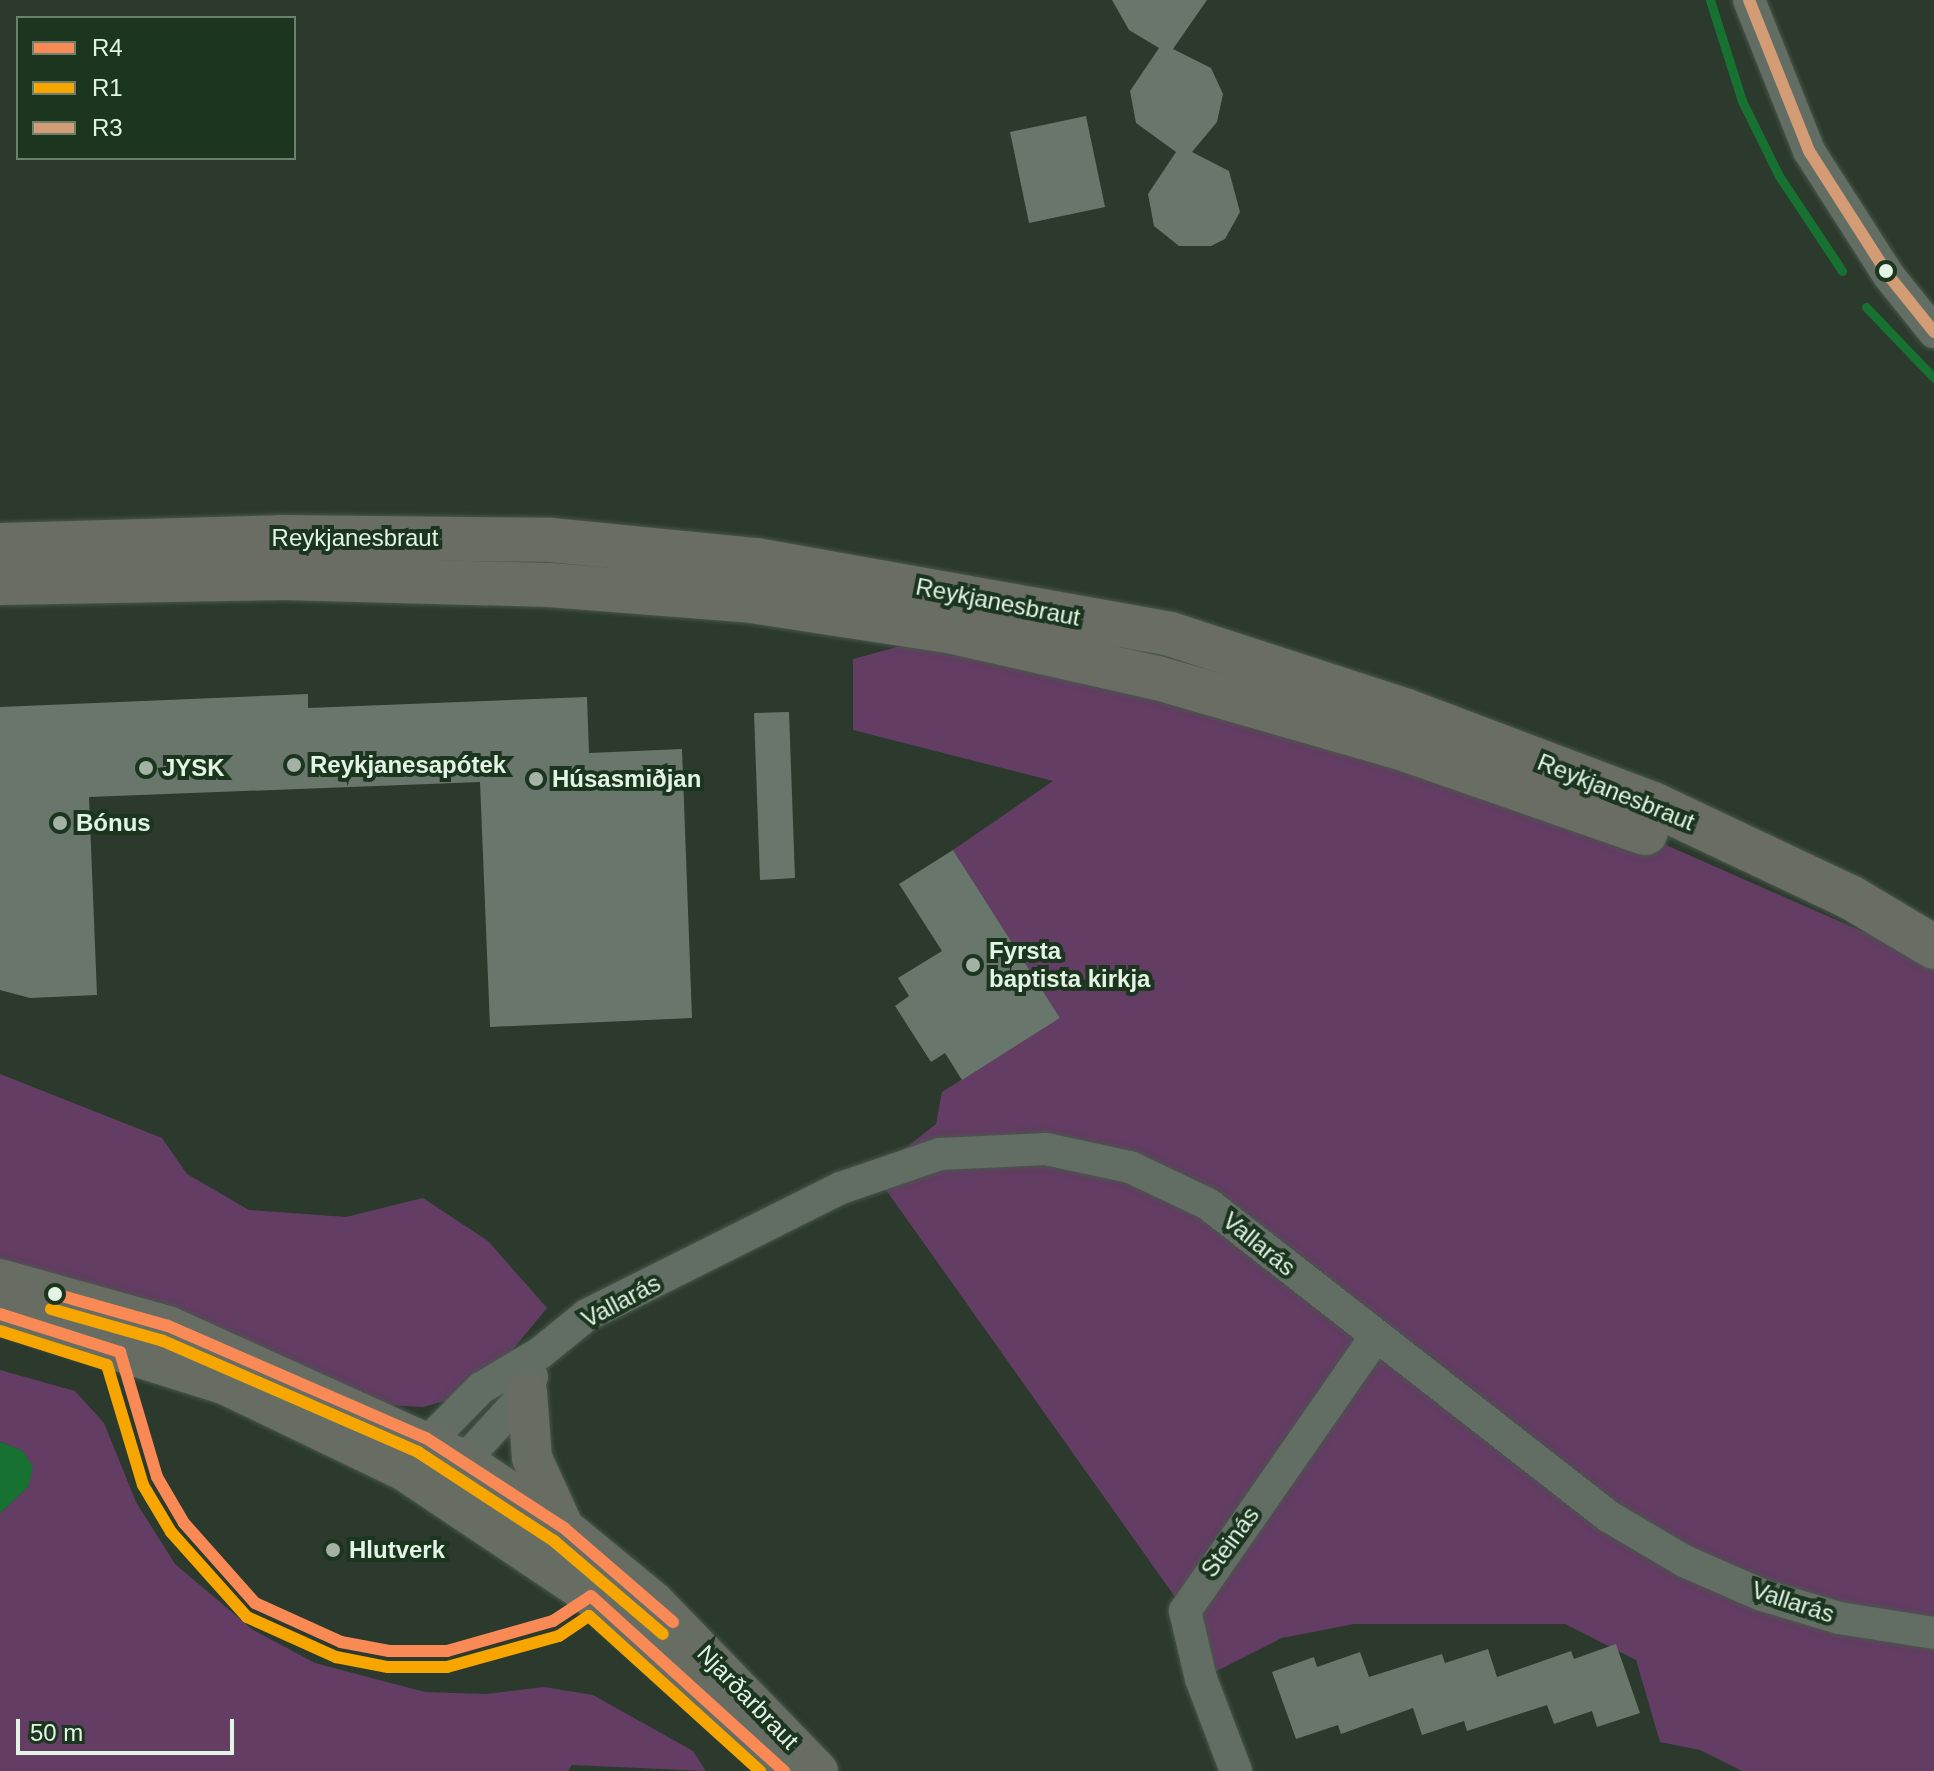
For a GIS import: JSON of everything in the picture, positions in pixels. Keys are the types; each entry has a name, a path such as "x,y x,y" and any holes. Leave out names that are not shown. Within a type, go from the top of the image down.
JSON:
{"highway":[{"name":"Reykjanesbraut","path":"0,545 280,537 551,540 756,560 1170,634 1407,711 1653,804 1850,897 1934,947"},
{"name":"Reykjanesbraut","path":"0,583 283,578 549,585 751,601 953,632 1157,678 1398,747 1642,831 1934,962"}],"main road":[{"name":"Njarðarbraut","path":"0,1279 168,1326 426,1438 461,1459 564,1528 653,1601 818,1771"},
{"name":"Njarðarbraut","path":"0,1314 226,1385 403,1470 591,1596 784,1771"},
{"path":"527,1392 532,1458 564,1528"}],"street":[{"path":"1749,0 1809,151 1889,276 1934,332"},
{"name":"Vallarás","path":"403,1470 426,1438 481,1388 540,1353 587,1315 874,1173 940,1154 1010,1148 1106,1160 1187,1192 1229,1218 1375,1338 1608,1516 1684,1561 1762,1595 1839,1618 1934,1633"},
{"name":"Steinás","path":"1236,1771 1201,1679 1185,1611 1375,1338"},
{"path":"438,1491 461,1459 527,1392 540,1353"}],"shaded area":[{"path":"953,632 1641,834 1934,963 1934,1771 1742,1771 1700,1750 1660,1742 1636,1660 1565,1624 1354,1624 1282,1638 1201,1679 1185,1611 874,1173 936,1124 942,1092 1060,1018 953,850 1053,781 853,730 853,659"},
{"path":"0,1074 162,1138 187,1174 249,1210 346,1217 423,1198 488,1241 547,1308 509,1354 445,1401 423,1407 386,1405 0,1273"},
{"path":"0,1370 75,1391 104,1423 136,1502 175,1564 253,1630 315,1663 425,1692 486,1694 544,1687 593,1695 693,1751 706,1771 572,1765 568,1771 0,1771 0,1513 28,1487 23,1451 0,1442"},
{"path":"0,1442 23,1451 33,1467 28,1487 0,1513"}],"building":[{"path":"1112,0 1207,0 1173,49 1211,68 1223,94 1217,122 1192,152 1229,171 1240,212 1225,239 1211,246 1179,246 1154,226 1148,194 1176,152 1136,123 1130,91 1159,48 1129,30"},
{"path":"1086,116 1105,207 1029,223 1010,132"},
{"path":"308,694 308,708 587,697 589,753 682,749 692,1018 490,1027 480,782 89,797 97,995 30,998 0,990 0,707"},
{"path":"789,712 795,878 760,880 754,713"},
{"name":"Fyrsta baptista kirkja","path":"953,850 1060,1018 962,1080 945,1053 931,1062 895,1006 909,996 898,978 942,951 899,884"},
{"path":"1616,1644 1640,1713 1597,1727 1592,1711 1554,1724 1547,1705 1467,1731 1464,1721 1422,1735 1413,1708 1341,1734 1338,1725 1296,1739 1272,1672 1314,1657 1317,1667 1360,1652 1369,1677 1442,1654 1445,1663 1488,1649 1497,1677 1571,1651 1574,1659"}],"waterway":[{"path":"1710,0 1742,101 1779,176 1842,271"},
{"path":"1866,307 1934,378"}],"transit line":[{"name":"R3","path":"1749,0 1809,151 1889,276 1934,332"},
{"name":"R4","path":"55,1294 168,1326 426,1438 564,1528 673,1622"},
{"name":"R1","path":"51,1309 163,1341 418,1452 554,1541 663,1634"},
{"name":"R4","path":"0,1314 120,1352 157,1477 184,1523 255,1603 341,1642 389,1651 447,1651 553,1621 591,1596 784,1771"},
{"name":"R1","path":"0,1331 107,1365 143,1485 171,1532 247,1617 336,1657 388,1667 447,1667 559,1636 589,1616 760,1771"}],"place":[{"name":"Reykjanesapótek","path":"294,765"},
{"name":"JYSK","path":"146,768"},
{"name":"Húsasmiðjan","path":"536,779"},
{"name":"Bónus","path":"60,823"},
{"name":"Fyrsta baptista kirkja","path":"973,965"},
{"name":"Hlutverk","path":"333,1550"}]}
